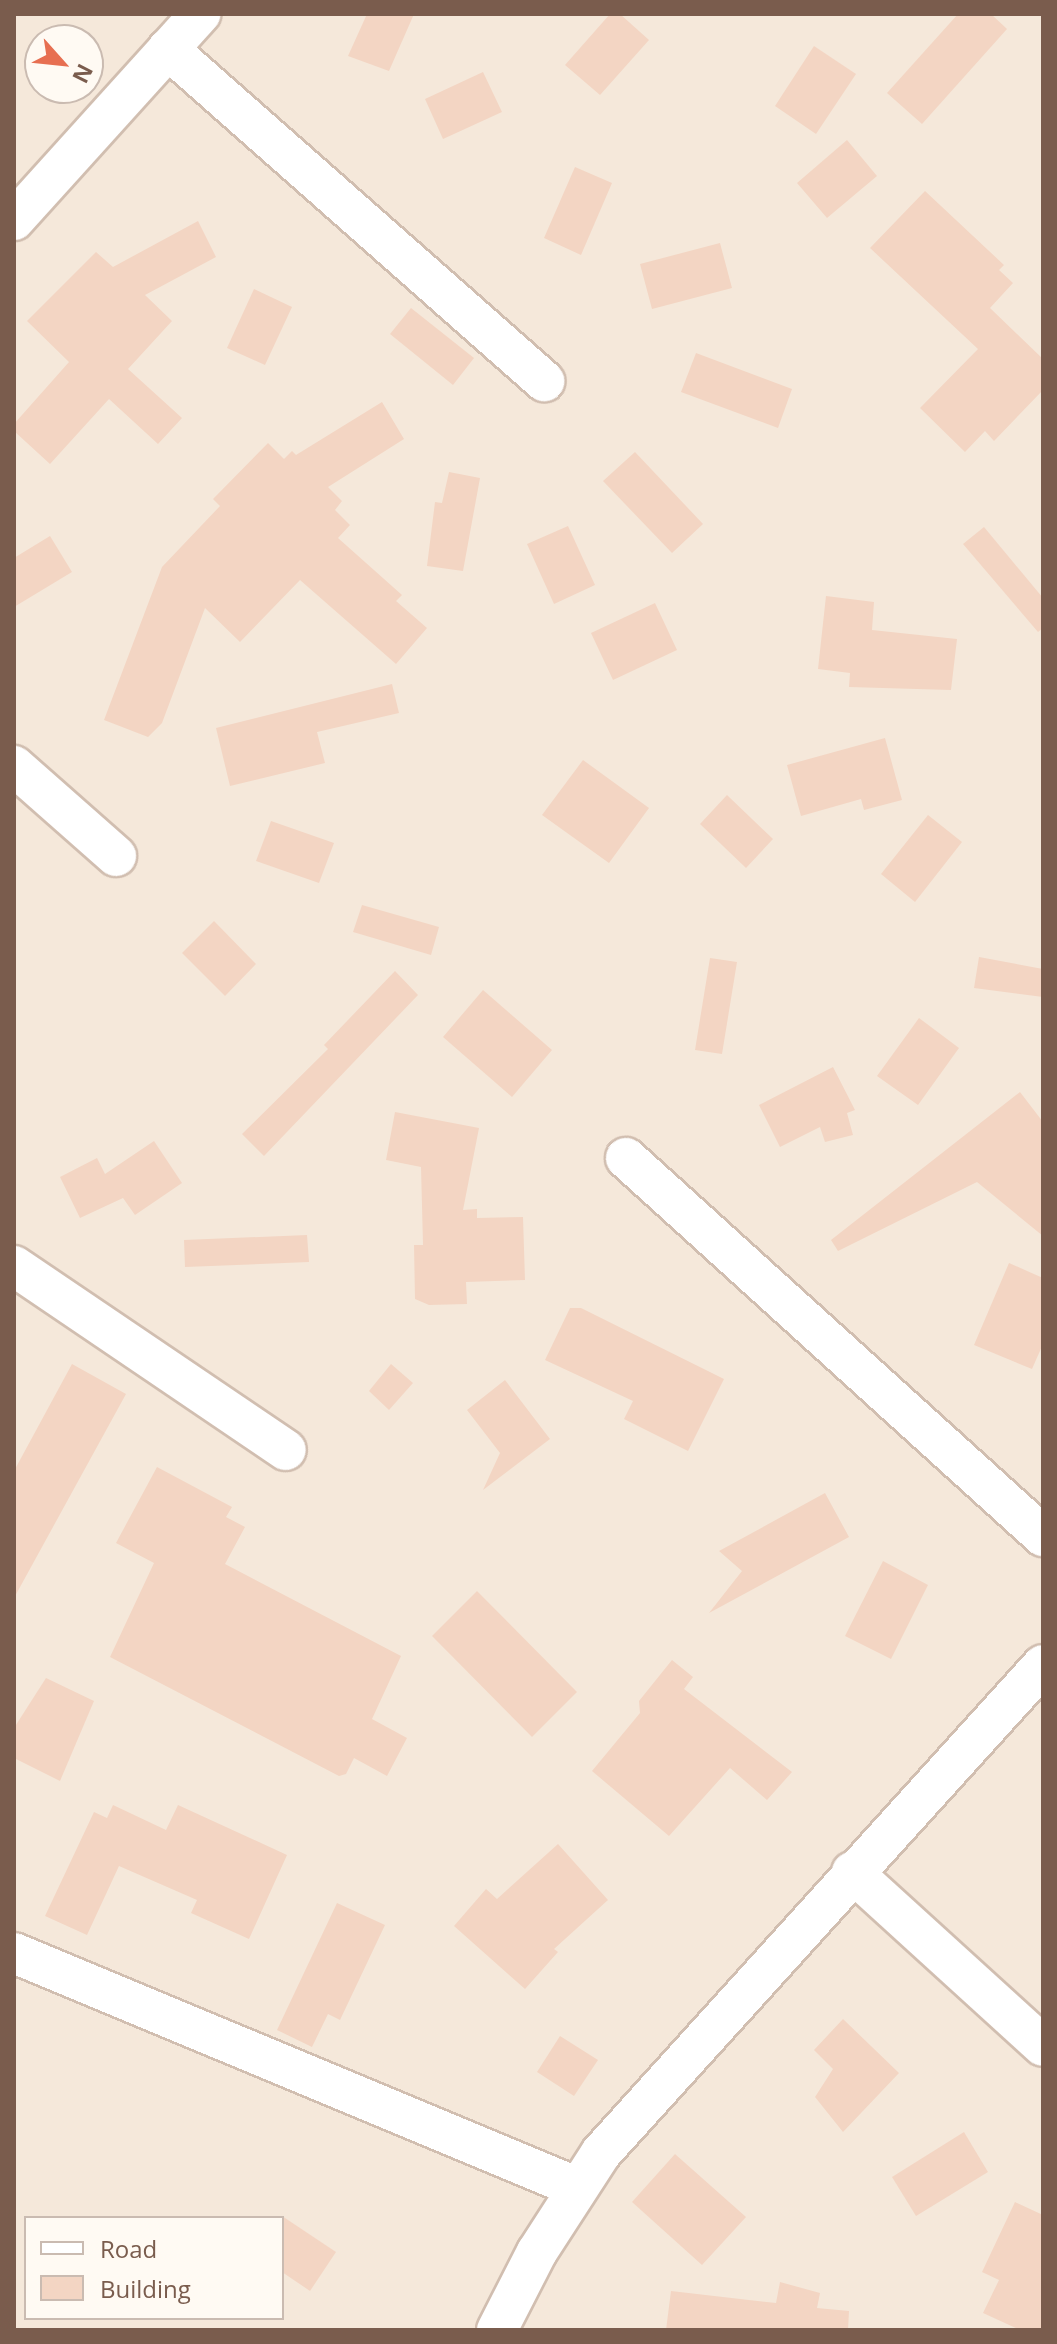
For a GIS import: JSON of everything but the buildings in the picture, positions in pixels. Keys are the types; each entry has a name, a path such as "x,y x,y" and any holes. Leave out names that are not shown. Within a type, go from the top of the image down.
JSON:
{"street":[{"path":"14,220 200,14"},
{"path":"168,49 544,381"},
{"path":"14,766 116,856"},
{"path":"626,1158 1043,1536"},
{"path":"14,1266 286,1450"},
{"path":"497,2330 576,2187 852,1872 1043,1665"},
{"path":"852,1872 1043,2046"},
{"path":"14,1953 576,2187"}],"shaded area":[{"path":"14,14 1043,14 1043,2330 14,2330"}]}
